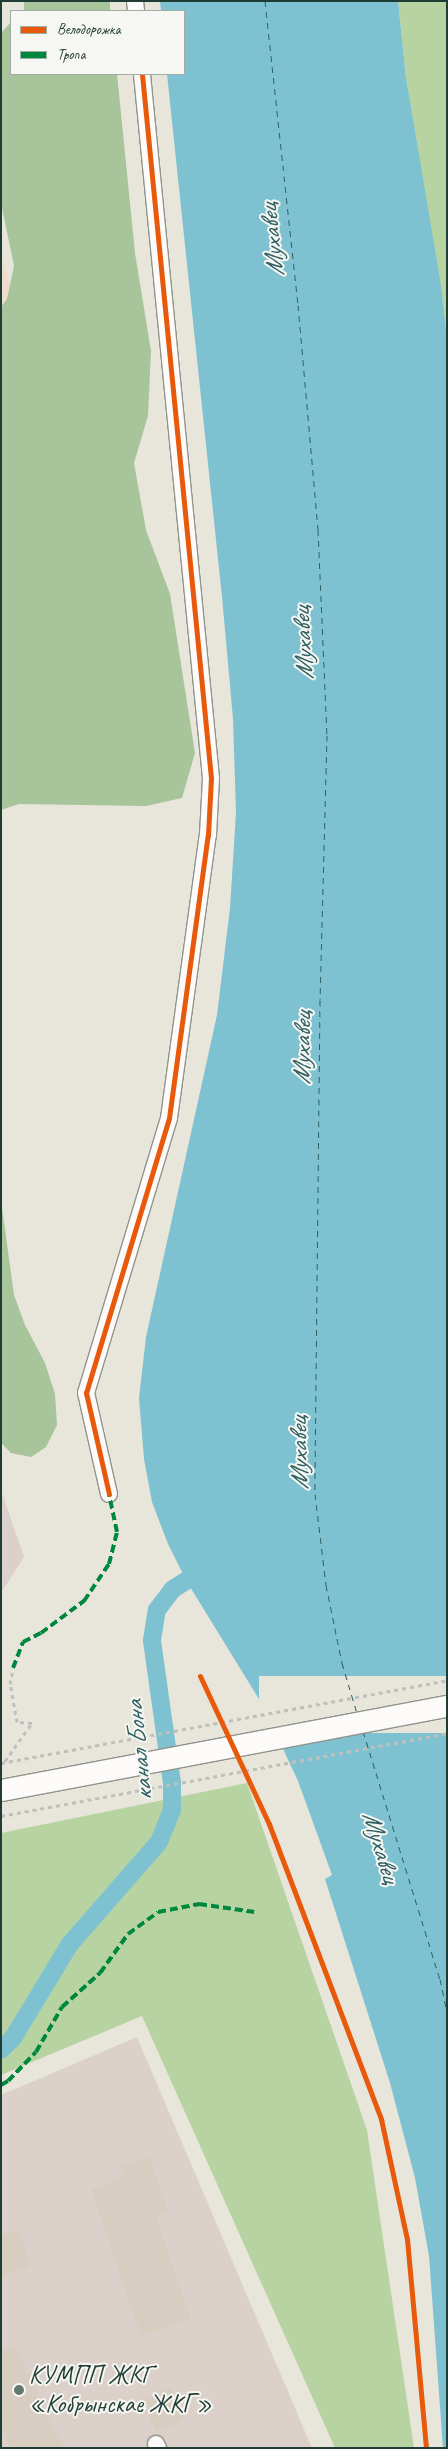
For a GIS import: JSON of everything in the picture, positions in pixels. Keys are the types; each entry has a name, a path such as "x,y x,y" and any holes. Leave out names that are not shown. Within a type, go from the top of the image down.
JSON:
{"main road":[{"path":"1,1790 447,1706"}],"street":[{"path":"109,1494 86,1393 169,1118 208,835 211,778 142,75"}],"path":[{"path":"3,1762 32,1724 17,1722 10,1684 13,1668"},
{"path":"3,1762 447,1680"},
{"path":"216,1711 225,1728"},
{"path":"1,1816 447,1733"},
{"path":"241,1763 249,1781"}],"shaded area":[{"path":"1,254 19,309 1,318"},
{"path":"1,1490 24,1557 1,1593"},
{"path":"137,2037 312,2448 1,2448 1,2095"}],"green space":[{"path":"24,1 110,1 110,10 24,10"},
{"path":"398,1 447,1 447,339 406,78"},
{"path":"10,23 10,75 117,75 135,253 151,351 148,416 134,463 146,530 170,594 195,753 182,798 146,806 19,804 1,810 1,307 7,299 14,266 1,203 1,33"},
{"path":"1,1200 14,1295 25,1325 45,1363 55,1394 57,1425 46,1447 31,1457 11,1453 1,1443"},
{"path":"247,1783 367,2130 414,2448 335,2448 142,2016 1,2075 1,1833"}],"water":[{"name":"Мухавец","path":"160,1 398,1 406,78 440,279 447,339 447,2448 443,2448 429,2256 415,2178 390,2083 325,1879 332,1875 298,1781 262,1704 187,1582 168,1544 152,1502 144,1459 139,1398 146,1337 217,1015 230,908 236,812 233,719 222,597 167,75 185,75 185,10 161,10"}],"pier":[{"path":"259,1676 447,1676 447,1733 259,1733"}],"building":[{"path":"149,2156 169,2212 156,2217 191,2319 141,2336 91,2189 123,2178 119,2166"},
{"path":"19,2230 31,2267 1,2276 1,2235"},
{"name":"КУМПП ЖКГ «Кобрынскае ЖКГ»","path":"14,2345 65,2448 11,2448 1,2428 1,2351"},
{"path":"170,2388 184,2420 156,2433 142,2401"}],"waterway":[{"name":"канал Бона","path":"1,2050 13,2038 70,1944 159,1842 172,1809 172,1783 152,1640 157,1610 173,1589 207,1568"}],"ferry route":[{"path":"265,1 298,305 318,530 327,735 320,1000 315,1494 326,1585 342,1663 357,1713"},
{"path":"363,1731 440,1979 447,2013"}],"marked path":[{"path":"13,1668 23,1642 41,1633 84,1601 109,1564 117,1532 109,1494"},
{"path":"1,2085 8,2081 36,2052 62,2007 100,1973 128,1934 158,1912 199,1904 254,1912"}],"cycle path":[{"path":"109,1494 86,1393 169,1118 208,835 211,778 142,75"},
{"path":"200,1676 269,1824 381,2119 407,2239 426,2448"}],"place":[{"name":"КУМПП ЖКГ «Кобрынскае ЖКГ»","path":"19,2390"}]}
